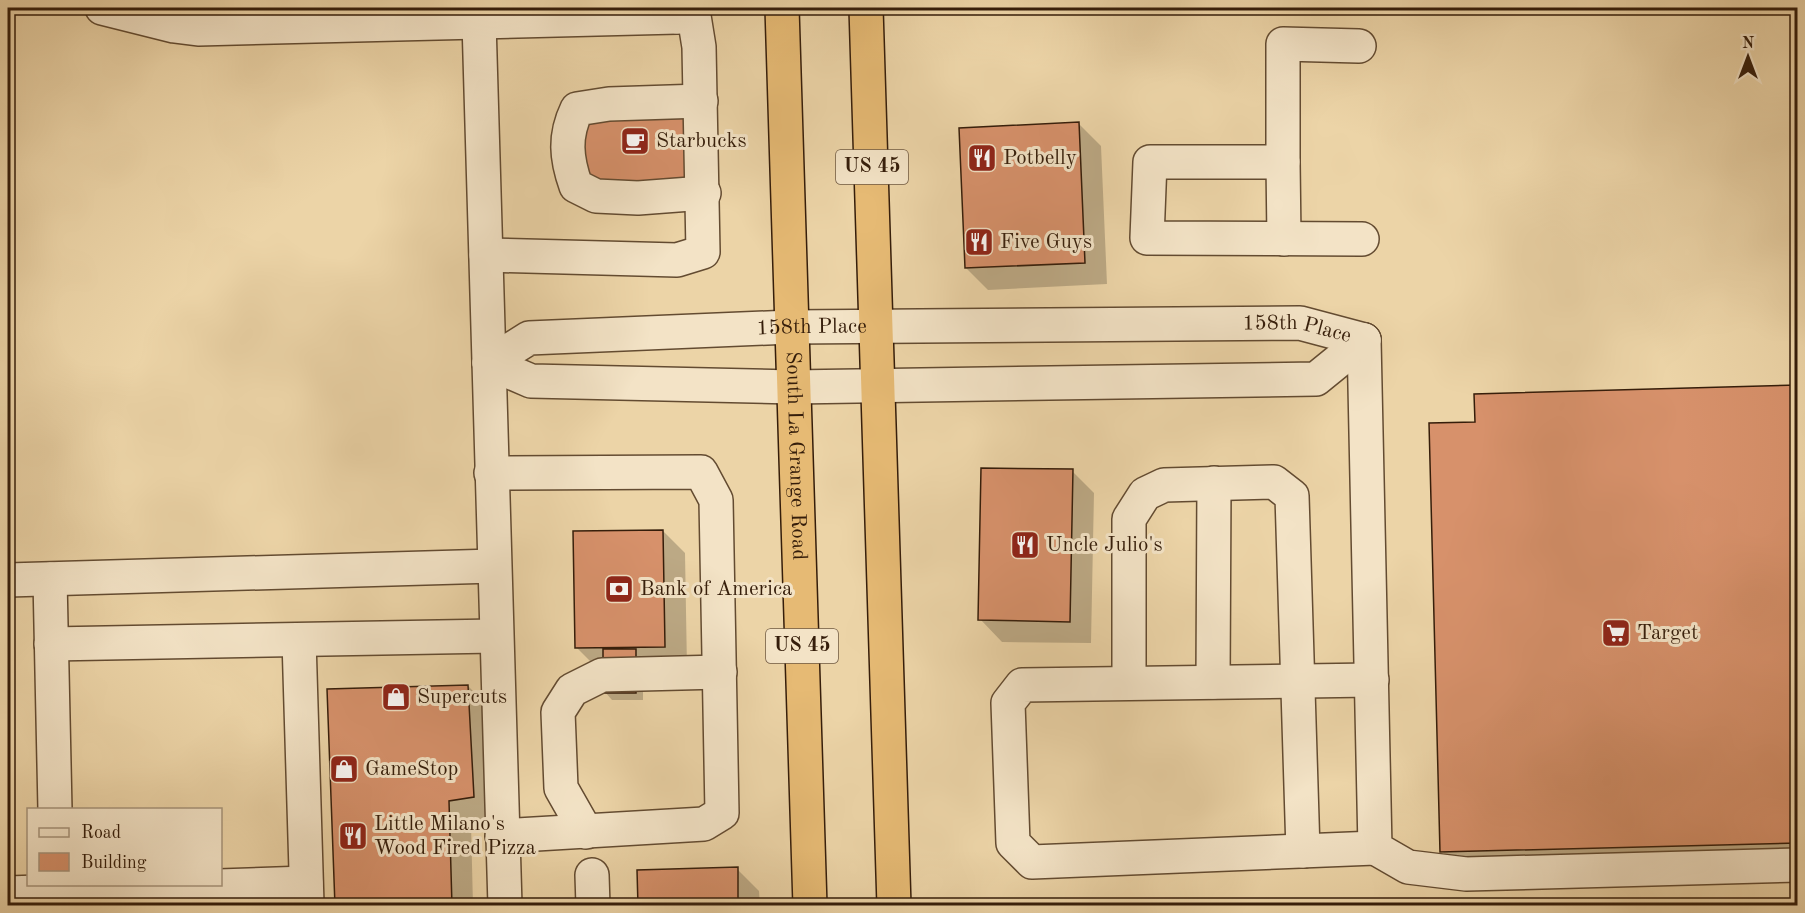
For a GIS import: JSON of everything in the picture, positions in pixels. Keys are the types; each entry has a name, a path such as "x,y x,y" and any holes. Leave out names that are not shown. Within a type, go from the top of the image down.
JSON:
{"highway":[{"name":"South La Grange Road","path":"782,8 790,327 810,906"},
{"name":"US 45","path":"866,8 878,327 894,906"}],"lane":[{"path":"102,8 174,26 198,29 479,22 677,12 694,16 701,101 703,252 677,260 486,255"},
{"path":"479,22 495,636 505,906"},
{"path":"1284,238 1283,44 1359,46"},
{"path":"701,101 609,104 577,109 568,128 569,168 576,186 596,196 638,198 704,193"},
{"path":"1283,162 1150,162 1147,238 1362,239"},
{"name":"158th Place","path":"489,363 529,338 790,327 1300,323 1364,340"},
{"path":"1364,340 1375,848"},
{"name":"158th Place","path":"489,363 531,381 793,387 1316,379 1364,340"},
{"path":"491,473 701,472 716,500 722,813 704,824 502,836"},
{"path":"1129,683 1129,519 1144,494 1164,485 1274,482 1292,496 1303,851"},
{"path":"1213,682 1214,483"},
{"path":"8,580 494,566"},
{"path":"50,579 56,808"},
{"path":"51,644 495,636"},
{"path":"8,893 307,894 299,640"},
{"path":"586,832 561,788 558,712 572,690 602,675 720,672"},
{"path":"1372,680 1022,685 1008,703 1013,843 1032,862 1375,848 1408,867 1466,874 1797,865"}],"building":[{"path":"194,8 286,8 194,9"},
{"name":"Starbucks","path":"681,111 691,121 690,186 590,186 577,117"},
{"path":"1079,122 1085,263 965,268 959,128"},
{"name":"Target","path":"1798,385 1798,843 1440,852 1429,423 1475,422 1474,394"},
{"name":"Uncle Julio's","path":"981,468 1073,469 1070,622 978,620"},
{"name":"Bank of America","path":"663,530 665,647 575,648 573,531"},
{"path":"603,649 636,649 636,693 603,693"},
{"path":"468,685 474,797 449,801 452,906 335,906 327,689"},
{"path":"738,867 738,906 638,906 637,870"}],"place":[{"name":"Starbucks","path":"635,141"},
{"name":"Potbelly","path":"982,158"},
{"name":"Five Guys","path":"979,242"},
{"name":"Uncle Julio's","path":"1025,545"},
{"name":"Bank of America","path":"619,589"},
{"name":"Target","path":"1616,633"},
{"name":"Supercuts","path":"396,697"},
{"name":"GameStop","path":"344,769"},
{"name":"Little Milano's Wood Fired Pizza","path":"353,836"}]}
